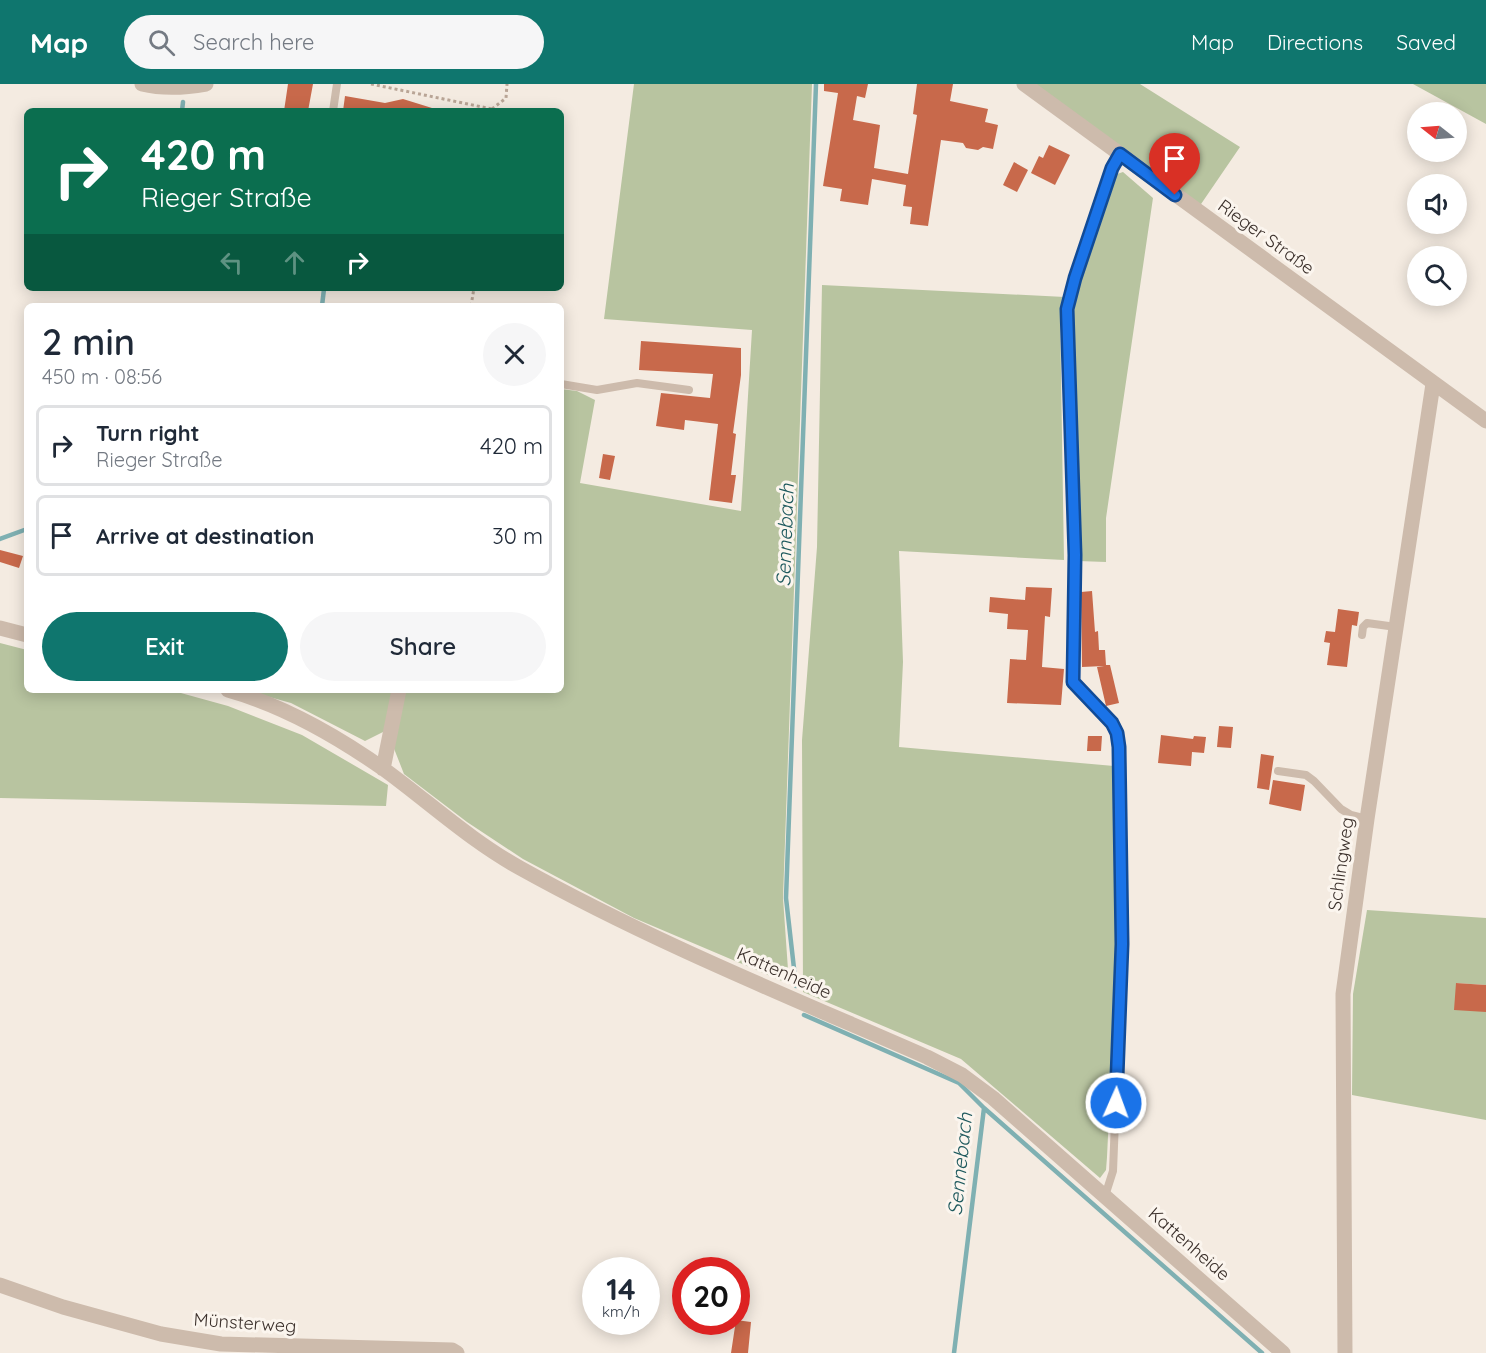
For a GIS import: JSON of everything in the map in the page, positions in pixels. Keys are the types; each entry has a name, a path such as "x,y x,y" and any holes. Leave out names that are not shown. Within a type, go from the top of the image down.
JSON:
{"street":[{"path":"142,84 158,88 192,87 206,84"},
{"name":"Rieger Straße","path":"1024,84 1486,421"},
{"name":"Schlingweg","path":"1345,1353 1343,994 1367,819 1433,384"},
{"path":"0,628 24,635"},
{"name":"Kattenheide","path":"236,693 303,718 384,769 462,830 519,867 655,938 927,1057 962,1075 993,1098 1283,1353"},
{"path":"384,769 398,693"},
{"name":"Münsterweg","path":"0,1285 63,1308 161,1334 221,1344 452,1350 458,1353"}],"lane":[{"path":"333,108 337,84"},
{"path":"1105,1196 1113,1171 1122,944 1119,747 1117,733 1112,723 1073,682 1075,555 1067,309 1075,278 1112,168 1120,154"},
{"path":"564,384 597,390 637,383 689,390"},
{"path":"1362,635 1363,627 1367,623 1396,627"},
{"path":"1278,771 1306,775 1341,809 1367,819"}],"path":[{"path":"372,84 484,108"},
{"path":"495,108 506,98 507,84"}],"green space":[{"path":"634,84 812,84 783,898 789,984 634,918 523,859 467,822 404,774 393,746 402,693 564,693 564,389 577,391 595,400 580,483 741,511 752,330 604,319"},
{"path":"1031,84 1140,84 1240,147 1199,207"},
{"path":"1413,84 1486,84 1486,124 1467,114 1467,102 1446,102"},
{"path":"1123,172 1153,198 1106,518 1106,562 1078,561 1070,309 1117,174"},
{"path":"822,285 1065,297 1060,312 1064,560 899,551 903,662 899,747 1114,766 1117,947 1107,1157 1106,1170 1100,1178 961,1059 803,992 802,740 817,547"},
{"path":"0,643 24,649 24,693 181,693 228,706 302,735 388,785 386,806 0,798"},
{"path":"255,693 392,693 385,731 365,741 291,703"},
{"path":"1367,910 1486,918 1486,985 1456,983 1486,1012 1486,1120 1352,1095 1353,994"}],"building":[{"path":"288,84 313,84 309,108 284,108"},
{"path":"824,84 868,84 865,98 857,96 853,120 880,125 874,168 908,174 917,115 913,114 917,84 953,84 950,101 988,109 985,122 998,125 993,149 966,148 963,143 941,140 928,226 910,224 912,207 903,206 906,185 872,179 868,205 840,201 842,189 823,186 838,93 824,91"},
{"path":"345,96 385,103 403,99 432,108 343,108"},
{"path":"1049,145 1070,155 1055,185 1031,173 1039,156 1043,158"},
{"path":"1014,162 1028,170 1017,192 1003,185"},
{"path":"641,341 741,348 741,375 733,433 736,434 731,475 736,475 732,503 709,500 718,424 685,420 684,430 656,426 661,393 710,398 713,374 639,370"},
{"path":"603,454 615,456 610,480 599,478"},
{"path":"0,550 23,556 19,568 0,562"},
{"path":"1026,587 1052,588 1050,617 1045,616 1042,667 1064,669 1061,705 1007,703 1010,659 1026,660 1028,630 1007,629 1008,614 989,612 990,597 1025,600"},
{"path":"1092,591 1095,632 1098,631 1099,650 1105,650 1106,665 1110,665 1119,703 1106,706 1097,667 1104,666 1082,667 1081,592"},
{"path":"1338,609 1359,612 1357,626 1352,625 1347,667 1327,665 1330,643 1324,642 1326,631 1335,632"},
{"path":"1219,726 1233,727 1231,748 1217,747"},
{"path":"1161,735 1193,739 1194,736 1206,737 1204,753 1192,752 1191,766 1158,763"},
{"path":"1088,736 1102,736 1101,751 1087,751"},
{"path":"1261,754 1274,756 1269,790 1257,788"},
{"path":"1273,780 1305,785 1301,811 1269,804"},
{"path":"1456,983 1486,985 1486,1012 1454,1010"},
{"path":"734,1335 750,1335 748,1353 731,1353"}],"waterway":[{"name":"Sennebach","path":"796,986 786,898 816,84"},
{"path":"182,108 183,102"},
{"path":"322,303 324,291"},
{"path":"0,539 24,530"},
{"name":"Sennebach","path":"804,1015 959,1083 984,1108 954,1353"},
{"path":"984,1108 1262,1353"}],"route":[{"path":"1116,1103 1122,944 1119,747 1117,733 1112,723 1073,682 1075,555 1067,309 1075,278 1112,168 1120,154 1175,195"}]}
